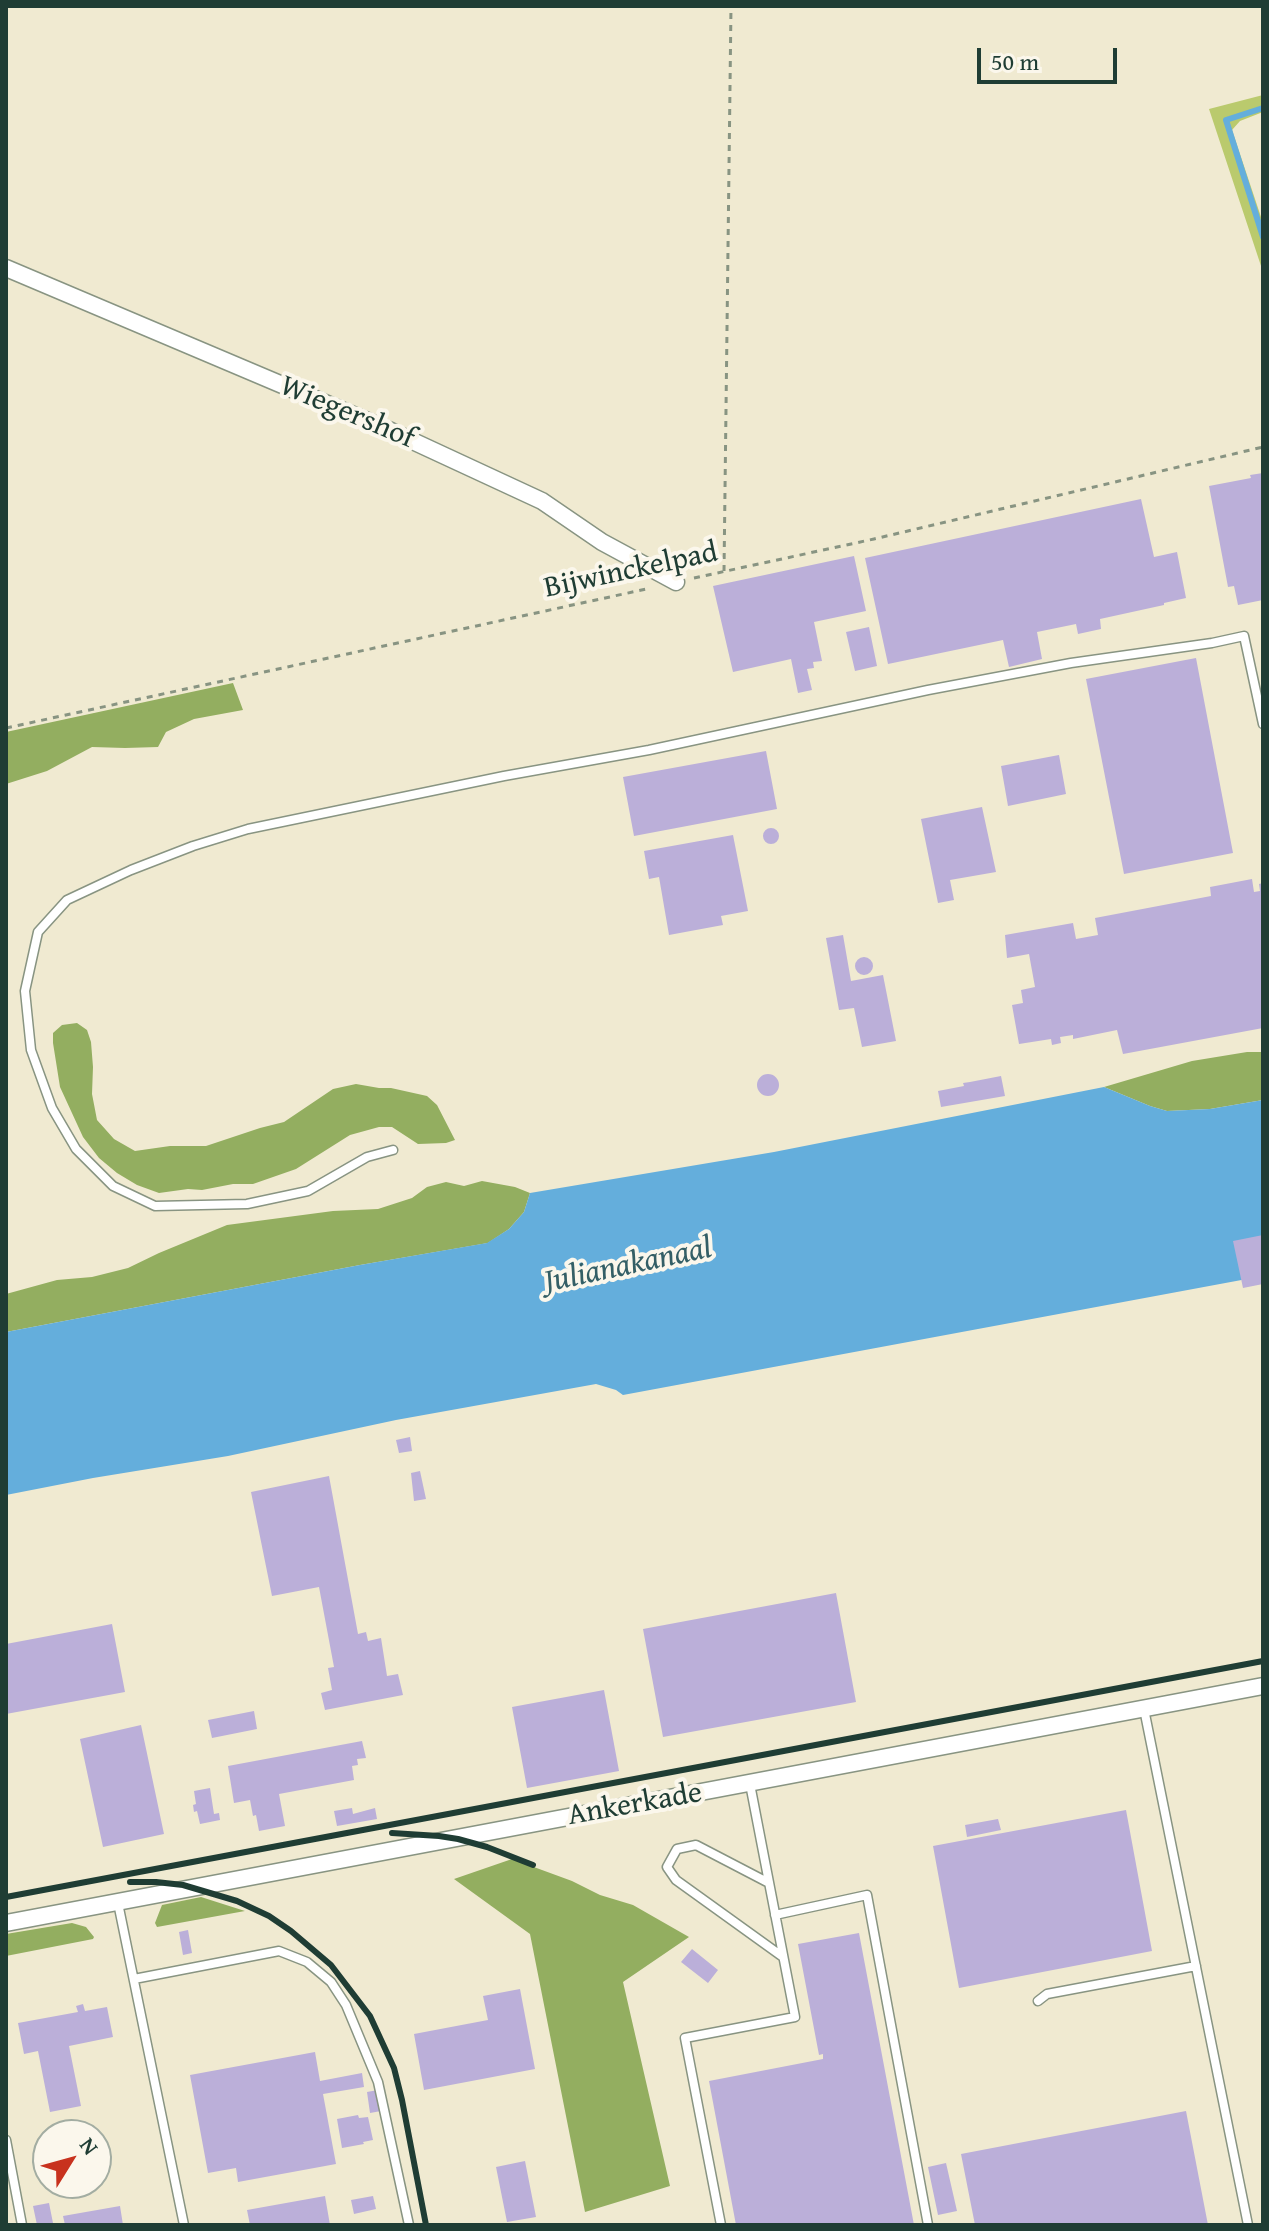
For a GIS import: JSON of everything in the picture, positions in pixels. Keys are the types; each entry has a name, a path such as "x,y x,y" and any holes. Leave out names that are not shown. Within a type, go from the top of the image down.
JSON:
{"street":[{"name":"Wiegershof","path":"6,268 391,431 542,501 602,542 676,582"},
{"name":"Ankerkade","path":"6,1923 1263,1686"}],"lane":[{"path":"393,1150 367,1157 308,1191 247,1204 155,1206 113,1186 76,1149 52,1108 31,1050 25,991 38,932 67,900 143,865 248,829 1071,663 1244,636 1263,724"},
{"path":"1144,1708 1248,2225"},
{"path":"721,2225 685,2038 795,2017 750,1784"},
{"path":"769,1883 696,1845 677,1849 667,1867 676,1880 783,1957"},
{"path":"775,1915 867,1895 928,2225"},
{"path":"118,1903 184,2225"},
{"path":"134,1979 279,1951 307,1962 331,1982 346,2005 378,2082 409,2225"},
{"path":"1038,2001 1047,1994 1196,1966"},
{"path":"6,2140 22,2225"}],"path":[{"path":"724,571 731,6"},
{"name":"Bijwinckelpad","path":"6,728 874,539 1263,447"}],"green space":[{"path":"1263,95 1263,112 1240,121 1232,130 1263,223 1263,272 1209,109"},
{"path":"233,683 243,710 194,719 166,732 158,747 92,747 47,771 6,784 6,732"},
{"path":"77,1023 87,1030 91,1042 92,1094 97,1120 114,1139 135,1151 170,1146 206,1146 284,1122 333,1089 356,1084 427,1096 437,1105 455,1140 418,1144 392,1127 379,1127 350,1135 296,1169 253,1184 159,1193 117,1173 99,1158 83,1137 60,1087 53,1043 53,1033 62,1025"},
{"path":"1263,1052 1263,1100 1210,1109 1167,1111 1104,1087 1192,1061"},
{"path":"482,1181 530,1193 524,1212 509,1229 488,1243 6,1332 6,1294 57,1280 92,1277 128,1268 227,1225 333,1211 378,1209 412,1198 427,1187 446,1182 464,1186"},
{"path":"512,1859 633,1905 689,1937 623,1982 670,2186 585,2212 530,1934 454,1879"},
{"path":"201,1897 245,1911 157,1927 155,1923 162,1905"},
{"path":"72,1923 86,1927 93,1939 6,1956 6,1934"}],"water":[{"name":"Julianakanaal","path":"1104,1087 1167,1111 1210,1109 1263,1100 1263,1276 623,1395 596,1384 396,1420 228,1456 6,1495 6,1332 487,1243 509,1229 524,1212 530,1193 774,1152"}],"building":[{"path":"1263,473 1263,600 1238,605 1234,586 1228,587 1209,486"},
{"path":"1141,499 1154,557 1177,552 1186,598 1100,619 1101,629 1078,634 1076,624 1037,632 1042,659 1009,667 1003,640 888,664 865,558"},
{"path":"854,556 866,611 814,622 822,661 813,662 814,668 807,669 812,690 798,693 791,659 733,672 713,586"},
{"path":"869,627 877,666 855,671 846,632"},
{"path":"1196,658 1233,853 1124,874 1086,679"},
{"path":"766,751 777,809 634,836 623,777"},
{"path":"1059,755 1066,794 1008,806 1001,766"},
{"path":"982,807 996,872 950,880 954,900 938,903 921,819"},
{"path":"771,828 777,830 777,842 771,844 765,842 763,836 765,830"},
{"path":"733,835 748,911 721,916 723,925 669,935 659,877 649,879 644,851"},
{"path":"1252,879 1254,892 1260,891 1259,884 1263,883 1263,1028 1123,1054 1117,1030 1073,1039 1073,1035 1060,1037 1061,1043 1052,1045 1051,1039 1019,1044 1012,1005 1023,1003 1021,990 1035,987 1029,954 1007,958 1005,935 1073,923 1076,939 1098,935 1095,918 1211,896 1210,887"},
{"path":"843,935 851,981 883,975 896,1041 862,1047 854,1008 839,1010 826,938"},
{"path":"864,957 873,966 864,975 855,966"},
{"path":"764,1074 772,1074 779,1085 772,1096 764,1096 757,1089 757,1081"},
{"path":"1001,1076 1005,1096 941,1107 938,1091"},
{"path":"1263,1235 1263,1284 1243,1288 1233,1241"},
{"path":"410,1437 412,1451 399,1453 396,1440"},
{"path":"420,1471 426,1499 414,1501 411,1473"},
{"path":"329,1476 358,1634 366,1632 368,1641 381,1638 387,1676 398,1674 403,1695 325,1710 321,1693 332,1690 328,1668 334,1667 319,1587 272,1596 251,1492"},
{"path":"836,1593 856,1702 663,1737 643,1629"},
{"path":"112,1624 125,1692 6,1714 6,1644"},
{"path":"604,1690 619,1771 527,1788 512,1707"},
{"path":"254,1711 257,1729 212,1738 208,1720"},
{"path":"141,1725 164,1834 103,1847 80,1739"},
{"path":"362,1741 366,1758 357,1759 358,1765 352,1766 354,1780 279,1794 285,1826 259,1831 250,1800 234,1803 228,1766"},
{"path":"210,1788 214,1814 219,1813 220,1820 200,1824 197,1811 194,1812 194,1791"},
{"path":"352,1808 353,1814 375,1808 377,1819 337,1826 334,1811"},
{"path":"1126,1810 1152,1951 959,1988 933,1846"},
{"path":"998,1819 1001,1830 967,1837 965,1825"},
{"path":"188,1930 192,1953 183,1955 179,1932"},
{"path":"859,1933 914,2225 736,2225 709,2081 823,2059 823,2054 819,2055 798,1944"},
{"path":"692,1949 718,1970 708,1983 681,1962"},
{"path":"520,1989 535,2069 424,2090 414,2034 488,2020 483,1996"},
{"path":"83,2004 85,2011 107,2007 113,2037 69,2046 81,2106 50,2112 38,2051 24,2054 18,2023 78,2012 76,2006"},
{"path":"315,2052 320,2081 362,2073 364,2087 323,2094 336,2164 238,2182 236,2168 208,2173 190,2075"},
{"path":"378,2090 381,2111 370,2113 367,2092"},
{"path":"1186,2111 1208,2225 975,2225 961,2154"},
{"path":"358,2115 359,2118 368,2117 373,2140 342,2148 337,2119"},
{"path":"525,2161 536,2217 507,2222 496,2167"},
{"path":"946,2163 957,2211 938,2215 928,2167"},
{"path":"325,2196 330,2225 250,2225 247,2210"},
{"path":"373,2196 376,2209 354,2214 351,2200"},
{"path":"49,2203 53,2223 37,2225 33,2206"},
{"path":"120,2206 123,2225 65,2225 63,2216"}],"waterway":[{"path":"1263,108 1226,120 1263,237"}],"railway":[{"path":"6,1897 1263,1661"},
{"path":"392,1833 458,1839 533,1865"},
{"path":"130,1882 183,1885 237,1901 269,1916 331,1965 370,2016 394,2068 426,2225"}]}
